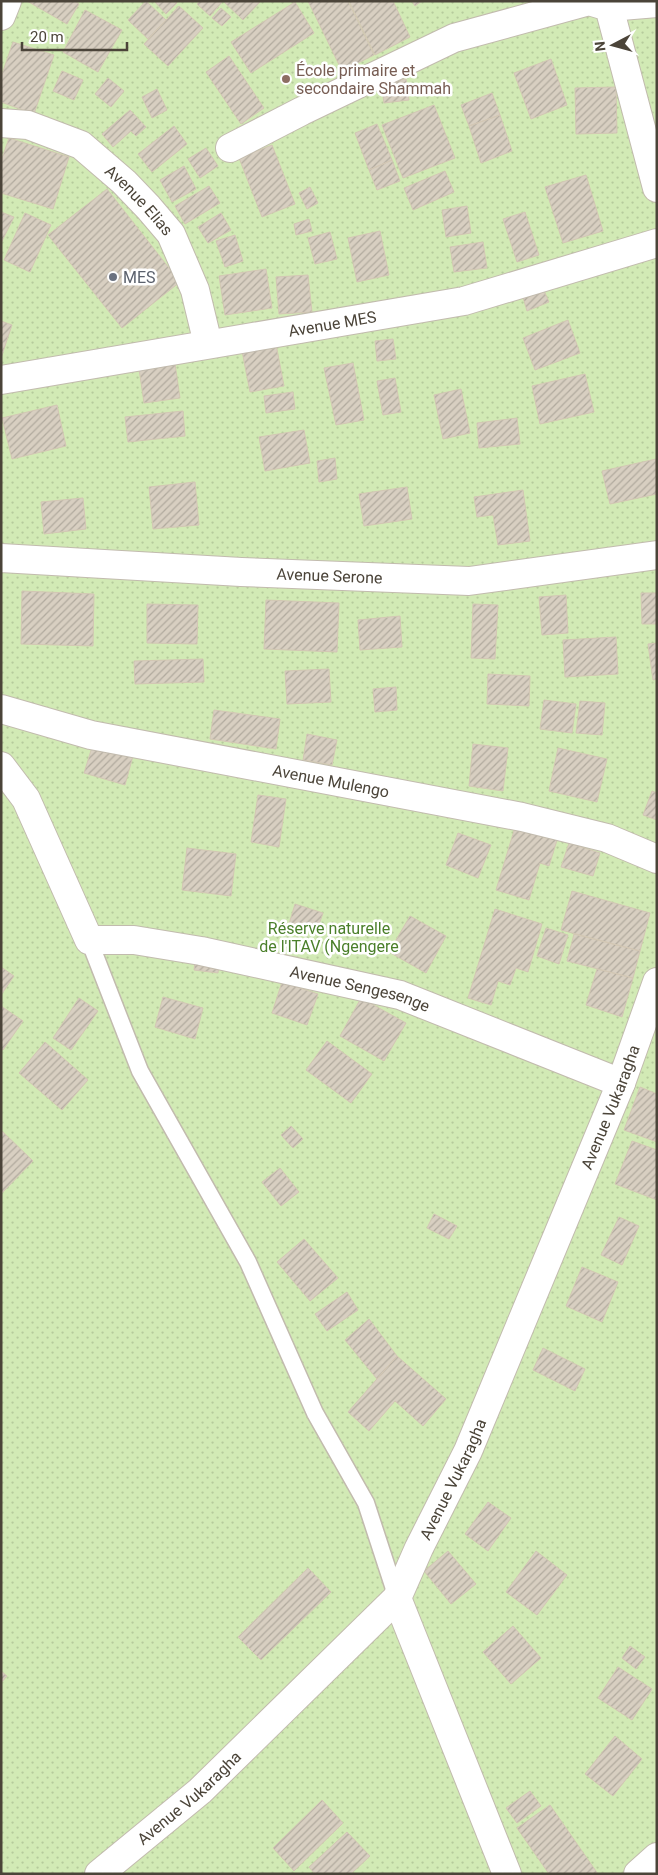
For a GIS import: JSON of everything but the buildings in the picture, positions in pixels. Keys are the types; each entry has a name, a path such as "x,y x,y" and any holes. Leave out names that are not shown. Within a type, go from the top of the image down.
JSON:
{"street":[{"path":"1,16 7,1"},
{"path":"230,148 454,38 599,4 657,3"},
{"path":"599,4 657,188"},
{"name":"Avenue Elias","path":"1,123 28,125 81,145 124,182 148,207 171,234 195,290 208,344"},
{"name":"Avenue MES","path":"1,380 464,301 657,243"},
{"name":"Avenue Serone","path":"1,558 231,571 469,581 657,555"},
{"name":"Avenue Mulengo","path":"1,709 91,735 522,817 607,838 657,859"},
{"path":"1,766 26,799 89,940"},
{"name":"Avenue Sengesenge","path":"89,940 134,940 201,951 400,995 621,1083"},
{"name":"Avenue Vukaragha","path":"99,1874 200,1791 397,1598 419,1548 468,1451 621,1083 657,982"},
{"path":"397,1598 507,1874"},
{"path":"638,1874 657,1857"}],"lane":[{"path":"89,940 140,1071 248,1262 316,1412 366,1503 397,1598"}],"green space":[{"name":"Réserve naturelle de l'ITAV (Ngengere","path":"1,1 657,1 657,1874 1,1874"}],"place":[{"name":"École primaire et secondaire Shammah","path":"286,79"},
{"name":"MES","path":"113,277"}]}
